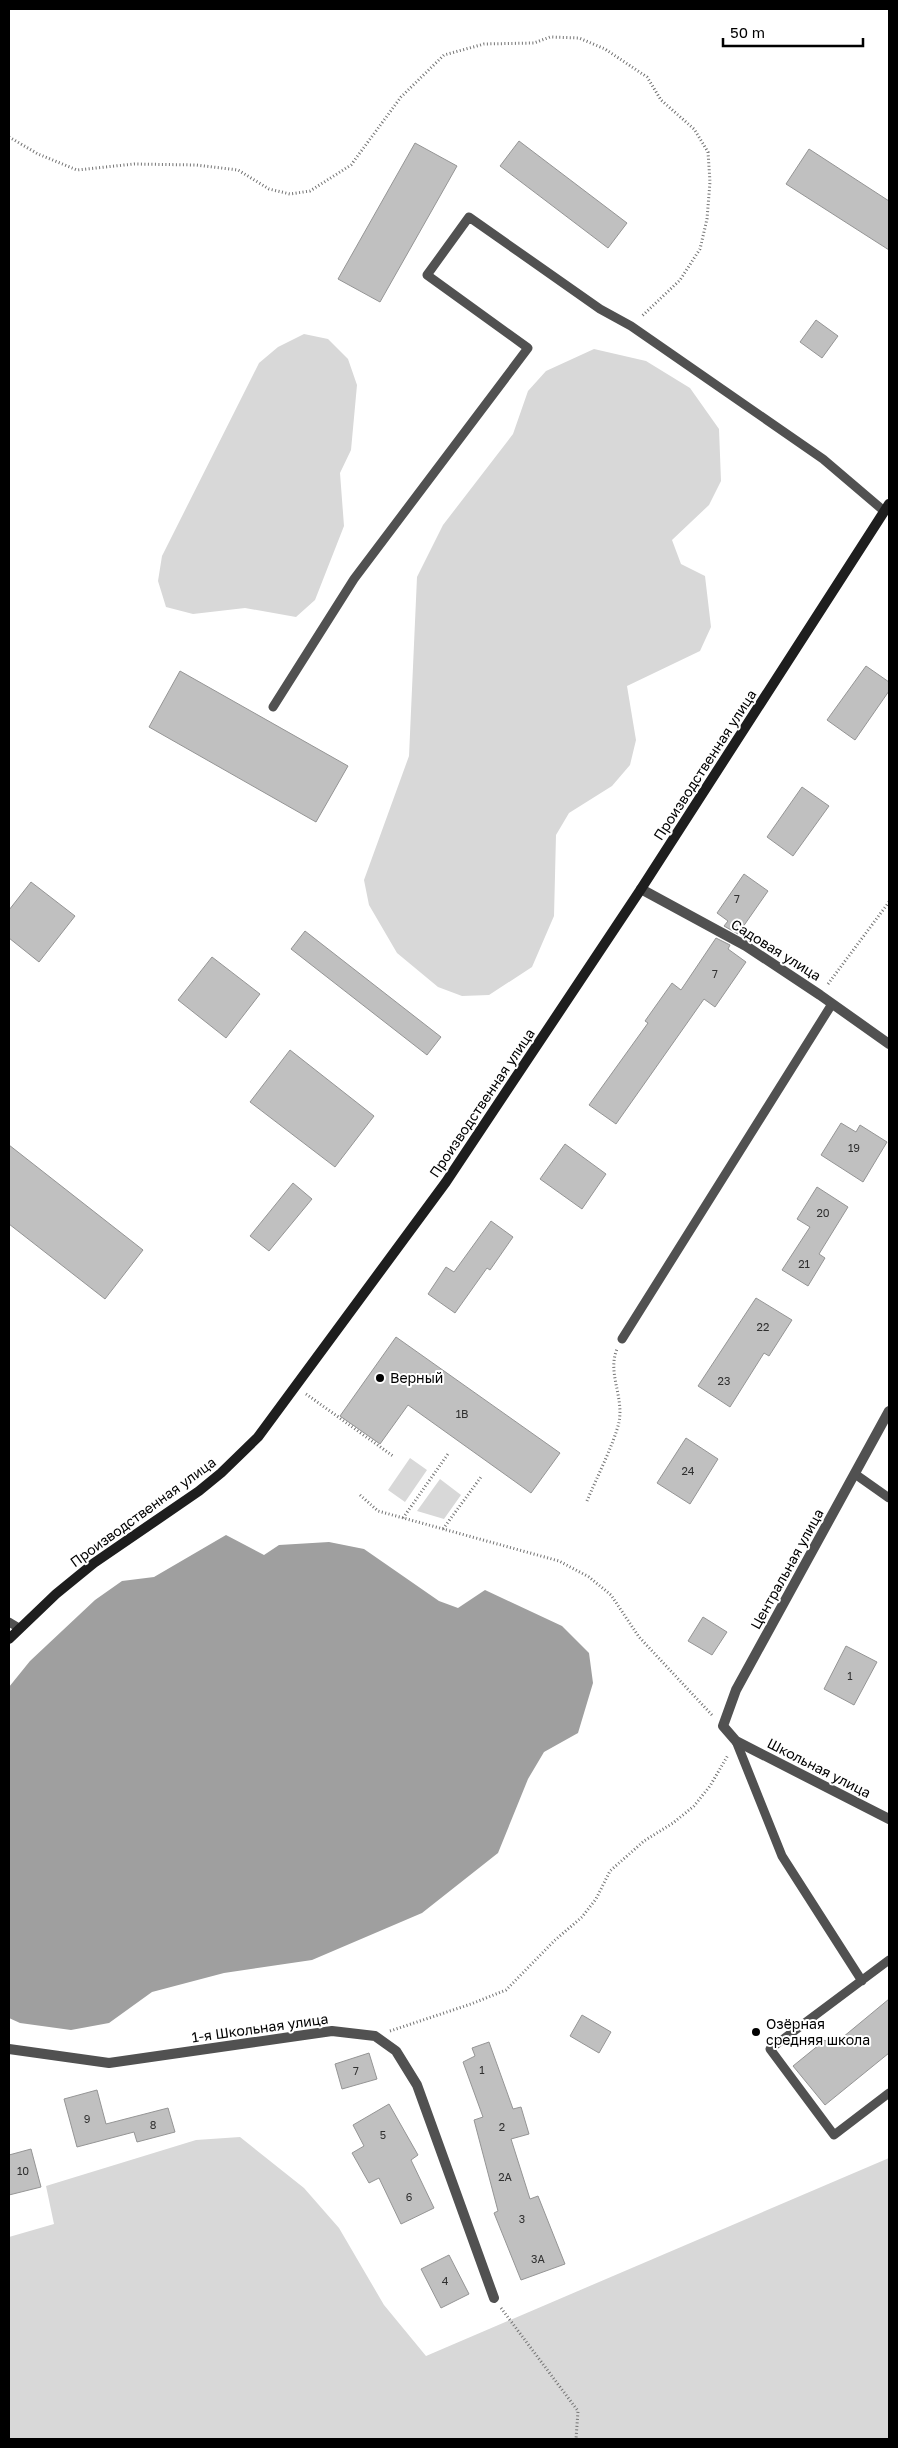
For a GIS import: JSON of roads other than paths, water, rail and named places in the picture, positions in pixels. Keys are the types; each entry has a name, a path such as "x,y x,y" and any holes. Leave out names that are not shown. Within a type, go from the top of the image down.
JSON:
{"street":[{"name":"Производственная улица","path":"9,1640 19,1628 56,1594 94,1562 199,1491 221,1473 258,1437 446,1182 641,889 887,507"},
{"name":"Садовая улица","path":"641,889 746,946 889,1044"},
{"name":"Центральная улица","path":"736,1741 723,1726 736,1690 855,1474 885,1430 889,1411"},
{"name":"Школьная улица","path":"736,1741 889,1819"},
{"name":"1-я Школьная улица","path":"9,2049 109,2063 332,2031 374,2036 396,2051 417,2085 494,2298"}],"lane":[{"path":"273,707 354,579 528,348 427,275 469,217 600,309 631,326 887,507"},
{"path":"622,1339 832,1004"},
{"path":"855,1474 889,1498"},
{"path":"9,1622 19,1628"},
{"path":"736,1741 782,1856 862,1981"},
{"path":"889,1960 770,2049 834,2135 889,2093"}],"place":[{"name":"Верный","path":"380,1378"},
{"name":"Озёрная средняя школа","path":"756,2032"}]}
